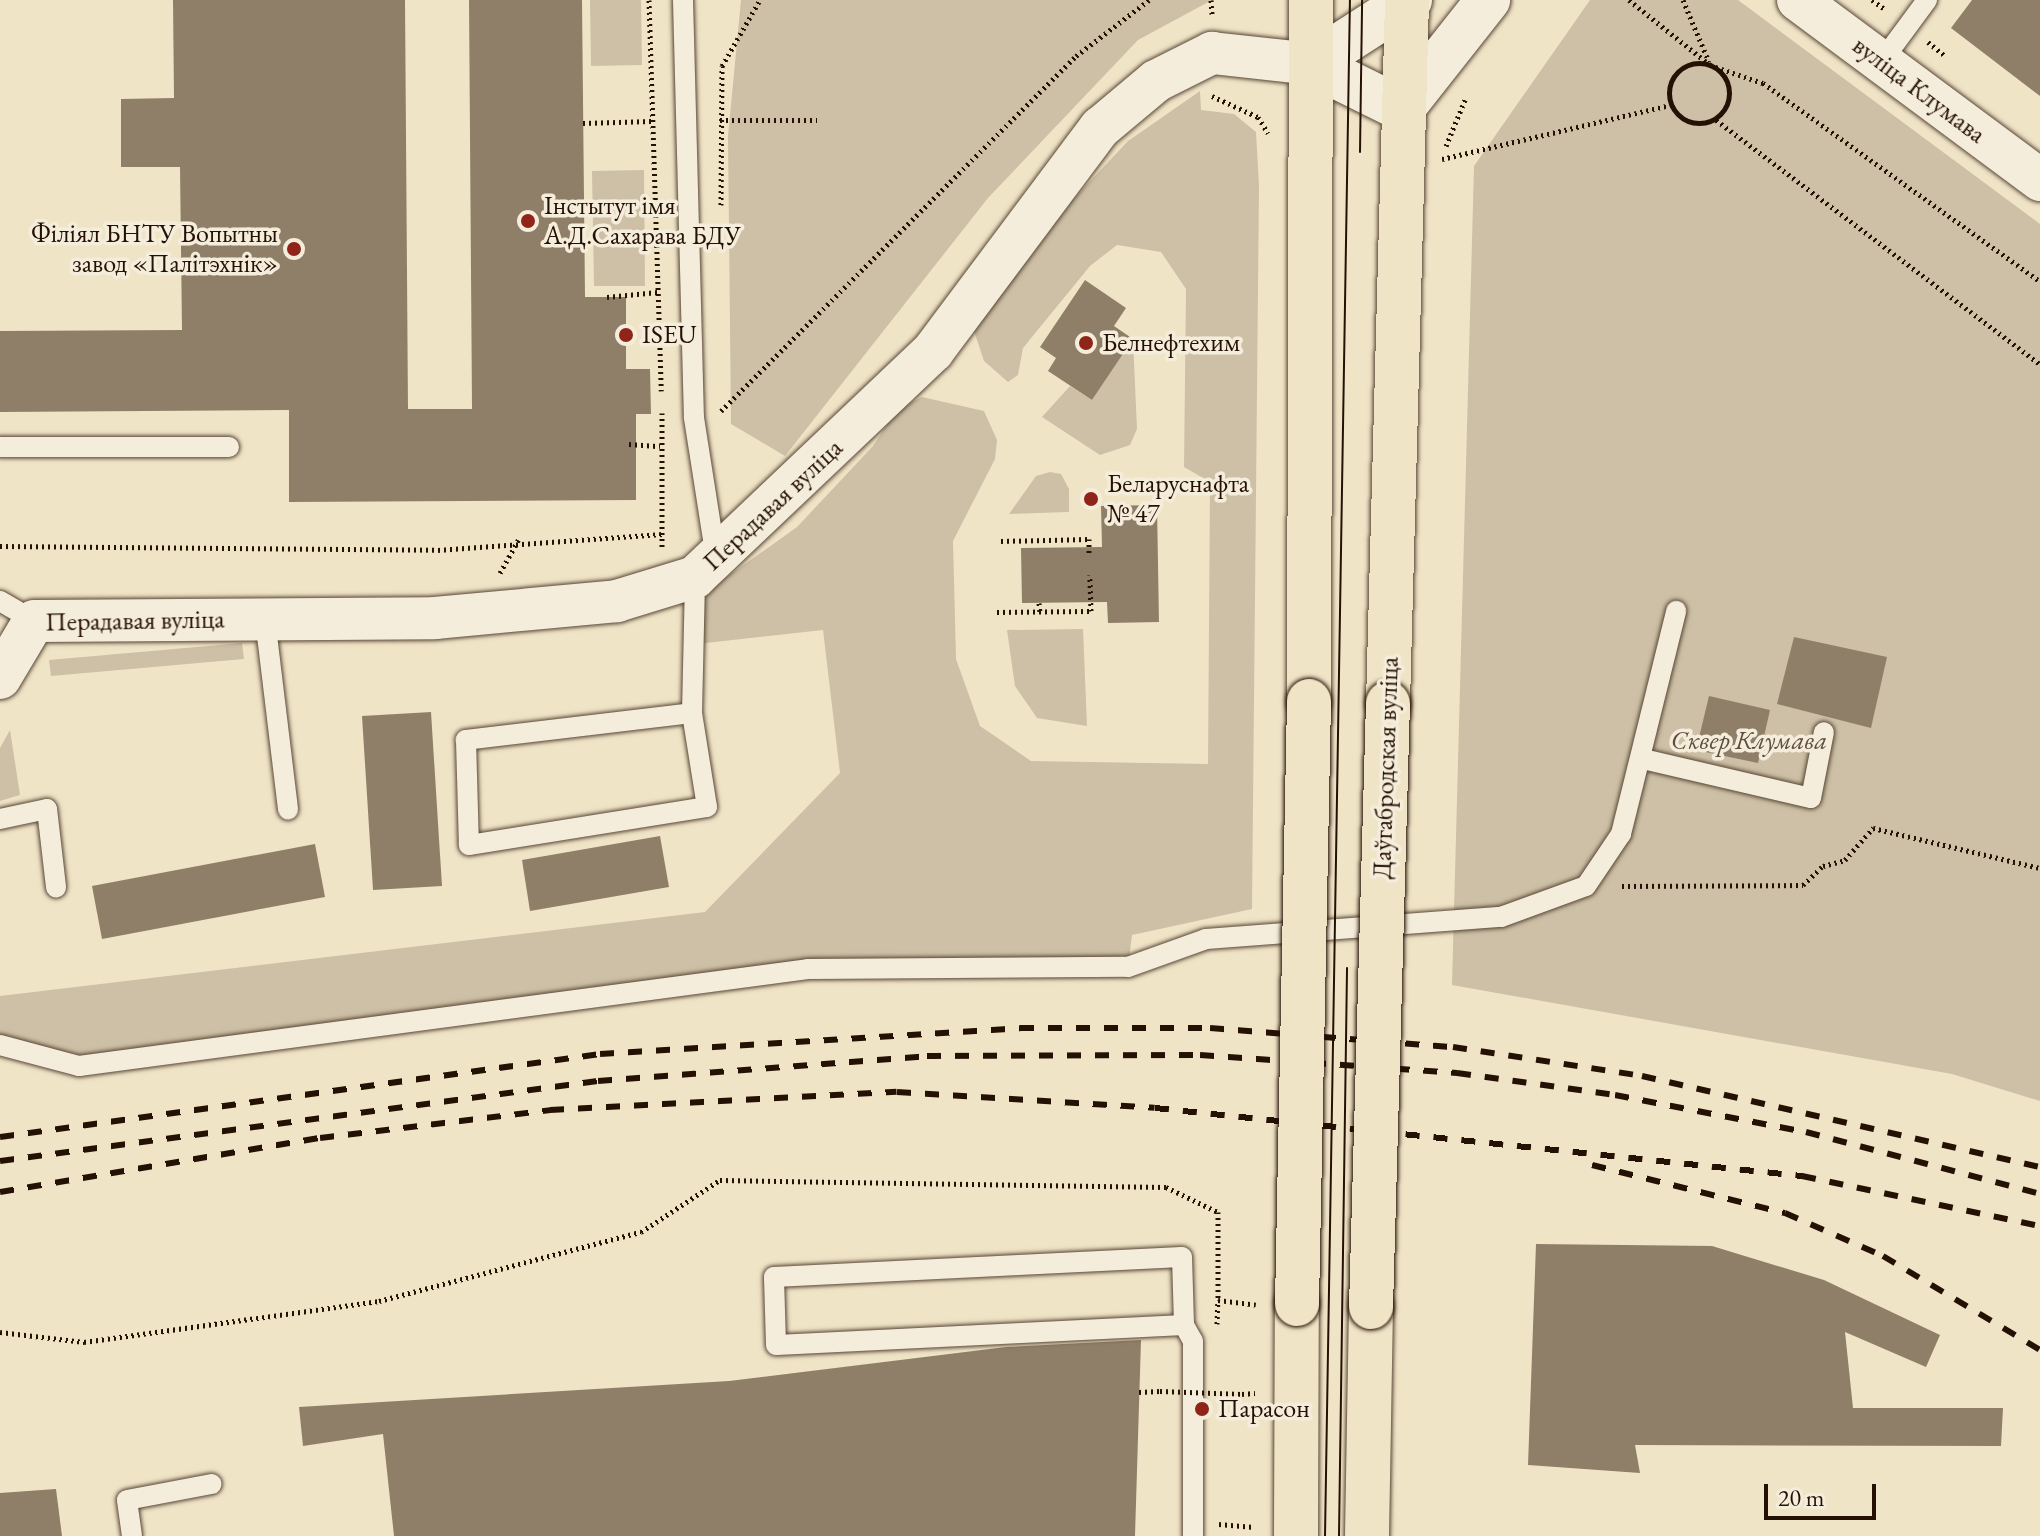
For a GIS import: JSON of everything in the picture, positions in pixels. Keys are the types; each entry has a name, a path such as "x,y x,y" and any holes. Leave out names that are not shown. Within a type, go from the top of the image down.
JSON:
{"main road":[{"path":"1296,1536 1278,1304 1309,701 1311,0"},
{"path":"1402,109 1488,0"},
{"path":"1311,64 1408,1"},
{"name":"Даўгабродская вуліца","path":"1367,1536 1402,109 1408,1"},
{"name":"Перадавая вуліца","path":"1311,64 1402,109"}],"street":[{"name":"вуліца Клумава","path":"1798,0 2040,180"},
{"name":"Перадавая вуліца","path":"0,678 17,611 265,619 435,618 692,577 933,351 1100,128 1156,81 1212,53 1311,64"}],"lane":[{"path":"683,0 694,418 692,713 707,807 469,845 466,740 692,713"},
{"path":"1882,61 1927,0"},
{"path":"0,447 229,447"},
{"path":"0,1045 79,1066 808,969 1128,967 1206,939 1467,925 1586,886 1621,834 1643,759 1676,611"},
{"path":"265,619 288,810"},
{"path":"1643,759 1811,798 1824,732"},
{"path":"0,819 47,809 56,887"},
{"path":"1184,1325 776,1345 774,1277 1182,1257 1184,1325 1194,1361 1193,1536"},
{"path":"132,1536 127,1500 212,1484"}],"path":[{"path":"649,0 662,415 662,534 692,577"},
{"path":"760,0 722,66 720,120 817,120"},
{"path":"662,415 694,418 739,401 1076,56 1149,0"},
{"path":"1629,0 1710,65 1729,85 1728,104 1716,120"},
{"path":"1683,0 1710,65"},
{"path":"2040,281 1763,83 1710,65 1691,64 1675,74 1671,105 1685,121 1716,120 2040,364"},
{"path":"1443,159 1671,105"},
{"path":"583,123 652,121"},
{"path":"607,297 658,292"},
{"path":"629,444 660,446"},
{"path":"0,546 438,550 662,534"},
{"path":"1001,541 1089,539 1089,554"},
{"path":"997,612 1091,611 1090,575"},
{"path":"1039,603 1040,612"},
{"path":"1586,886 1803,885 1823,866 1845,860 1873,828 2040,868"},
{"path":"0,1332 84,1342 379,1301 641,1232 720,1180 1166,1187 1218,1212 1215,1349 1194,1361"},
{"path":"1218,1300 1278,1304"},
{"path":"1139,1392 1255,1393"}],"green space":[{"path":"590,0 641,0 642,65 591,66"},
{"path":"741,0 1212,0 1138,40 988,198 785,456 731,424 728,136"},
{"name":"Сквер Клумава","path":"1590,0 1738,0 2040,224 2040,1101 1952,1074 1452,985 1474,166"},
{"path":"1200,91 1201,110 1234,114 1256,132 1259,185 1252,909 1132,935 1128,967 808,969 79,1066 0,1045 0,996 705,912 840,773 823,630 697,644 693,601 797,527 873,446 897,409 922,397 984,411 997,440 995,459 953,541 956,659 980,726 1031,761 1208,764 1210,482 1184,467 1186,289 1161,252 1117,245 1090,266 1023,348 1018,375 1008,382 984,361 973,328 1064,209 1128,141"},
{"path":"644,170 645,286 594,286 592,171"},
{"path":"1133,339 1137,429 1130,445 1100,455 1042,417 1070,386 1092,400"},
{"path":"1050,472 1061,474 1069,489 1069,512 1009,514 1036,476"},
{"path":"1083,629 1087,726 1037,718 1015,686 1007,630"},
{"path":"242,643 244,659 51,676 49,660"},
{"path":"10,730 20,795 0,801 0,748"}],"building":[{"name":"Філіял БНТУ Вопытны завод «Палітэхнік»","path":"173,0 405,0 408,409 472,409 469,0 582,0 585,297 626,297 626,369 650,369 651,414 636,414 636,500 289,502 289,410 0,412 0,331 182,330 180,167 121,167 121,99 174,98"},
{"path":"1972,0 2040,0 2040,96 1951,28"},
{"name":"Белнефтехим","path":"1085,280 1126,308 1114,326 1133,339 1092,400 1048,371 1056,358 1040,347"},
{"path":"1157,505 1159,622 1108,623 1107,602 1022,603 1021,548 1102,547 1101,506"},
{"path":"1794,637 1887,657 1871,728 1777,704"},
{"path":"1709,696 1770,710 1758,763 1696,750"},
{"path":"431,712 442,886 373,890 362,716"},
{"path":"660,836 669,887 530,911 522,860"},
{"path":"315,844 325,897 102,939 92,886"},
{"path":"1536,1244 1712,1246 1824,1280 1940,1335 1926,1367 1845,1332 1853,1408 2003,1408 2001,1446 1635,1445 1640,1473 1528,1465"},
{"path":"1141,1340 1135,1536 394,1536 383,1434 303,1446 299,1407 729,1381 1006,1347"},
{"path":"56,1489 62,1536 0,1536 0,1493"}],"tram line":[{"path":"1325,1536 1350,0"},
{"path":"1360,152 1362,0"},
{"path":"1339,1536 1347,968"}],"railway":[{"path":"0,1137 600,1054 1020,1028 1210,1028 1453,1047 1642,1076 2040,1167"},
{"path":"0,1161 598,1081 927,1056 1200,1055 1457,1073 1615,1095 1806,1132 2040,1194"},
{"path":"0,1192 320,1138 550,1110 897,1092 1155,1108 1802,1176 2040,1226"},
{"path":"1592,1165 1785,1213 1883,1256 2040,1350"}],"place":[{"name":"Інстытут імя А.Д.Сахарава БДУ","path":"528,221"},
{"name":"Філіял БНТУ Вопытны завод «Палітэхнік»","path":"294,249"},
{"name":"ISEU","path":"626,335"},
{"name":"Белнефтехим","path":"1086,343"},
{"name":"Беларуснафта № 47","path":"1091,499"},
{"name":"Парасон","path":"1202,1409"}]}
